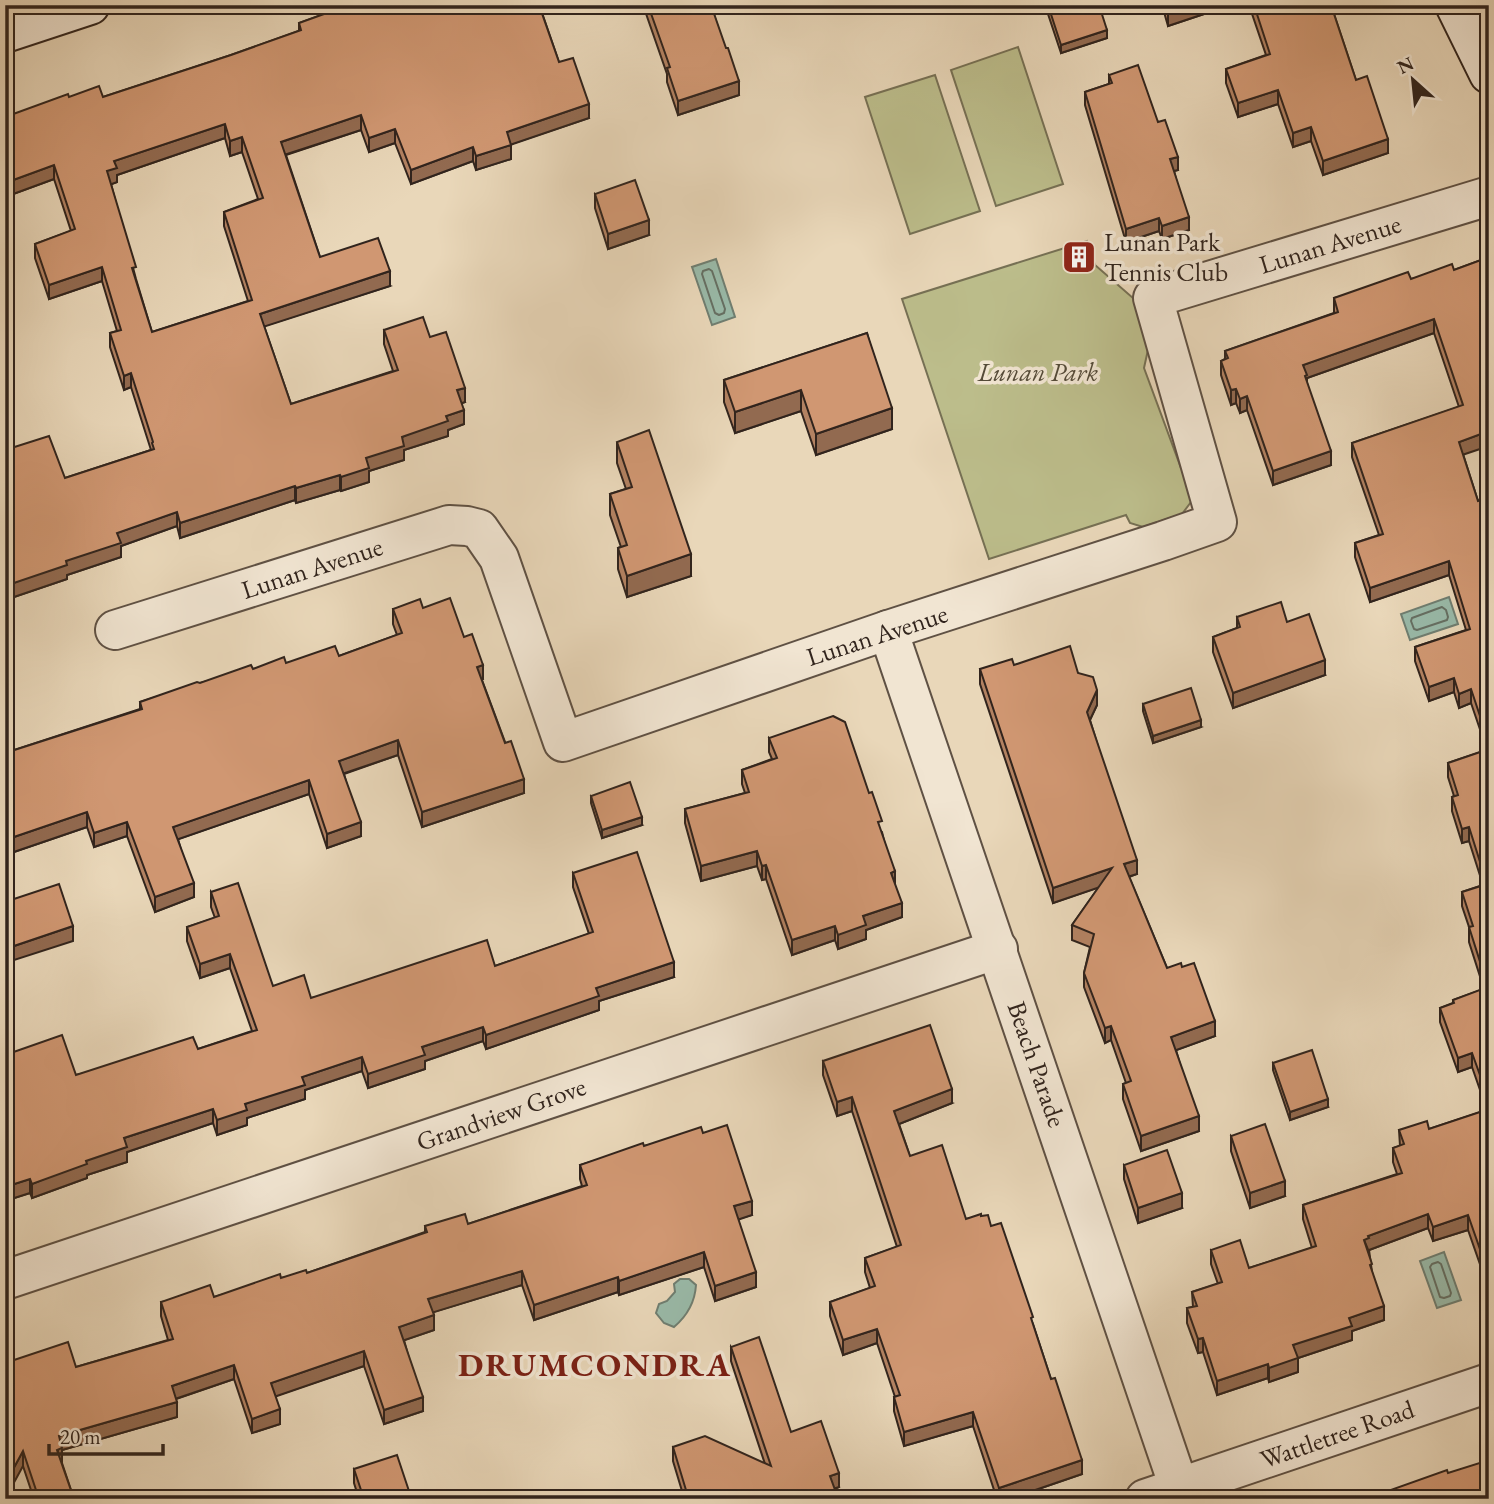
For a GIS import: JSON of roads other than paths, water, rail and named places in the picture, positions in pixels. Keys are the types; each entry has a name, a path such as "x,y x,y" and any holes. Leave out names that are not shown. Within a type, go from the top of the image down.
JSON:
{"street":[{"path":"5,33 90,5"},
{"path":"1455,5 1489,74"},
{"name":"Lunan Avenue","path":"114,630 449,525 467,526 479,529 499,558 563,741 1217,522 1153,298 1489,196"},
{"name":"Beach Parade","path":"888,630 998,948 1169,1495"},
{"name":"Grandview Grove","path":"5,1280 998,948"},
{"name":"Wattletree Road","path":"1169,1495 1489,1383"}],"water":[{"path":"716,259 735,317 712,325 692,267"},
{"path":"1449,597 1458,624 1410,640 1401,614"},
{"path":"1444,1252 1461,1300 1437,1308 1420,1261"},
{"path":"680,1279 689,1279 696,1285 690,1308 674,1327 664,1323 656,1313 659,1304 667,1301 675,1292 674,1284"}],"place":[{"name":"Lunan Park Tennis Club","path":"1079,257"}],"district":[{"name":"DRUMCONDRA","path":"595,1364"}],"park label":[{"name":"Lunan Park","path":"1038,372"}]}
